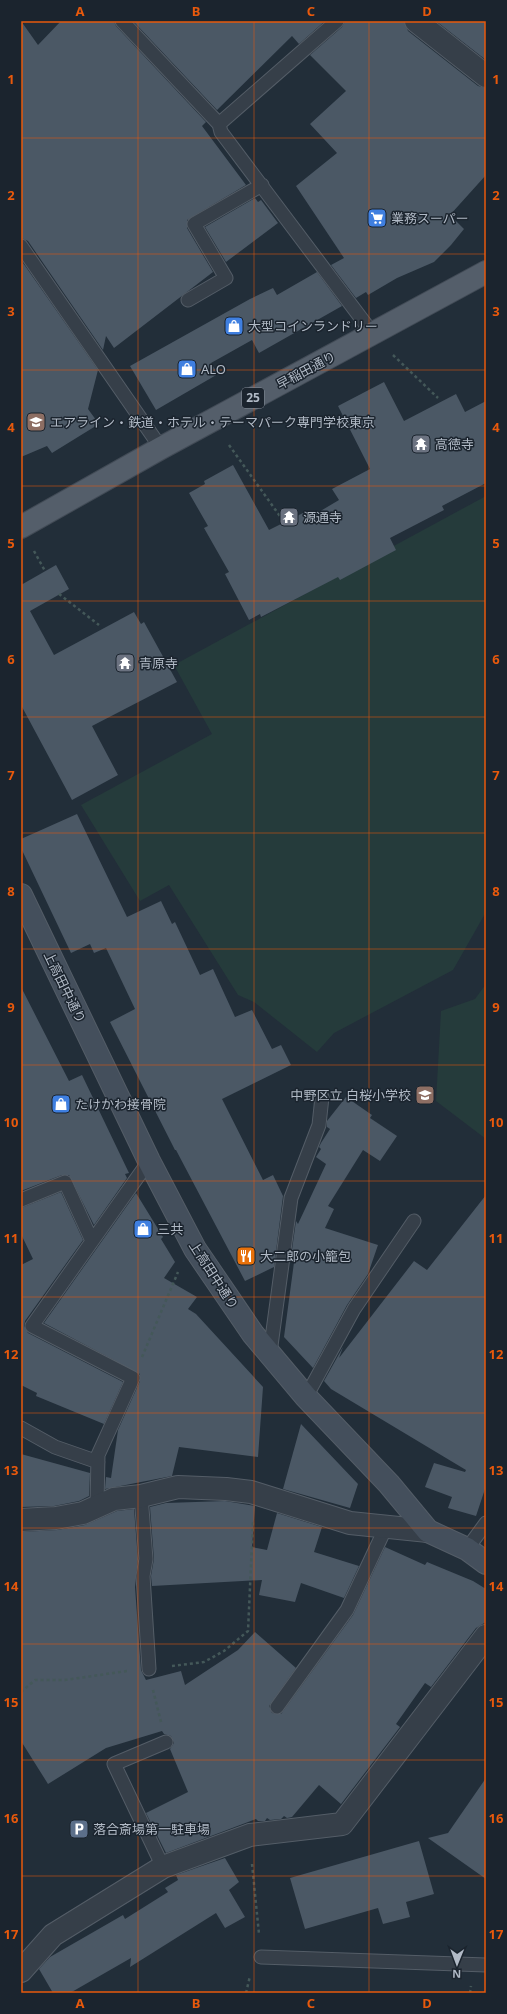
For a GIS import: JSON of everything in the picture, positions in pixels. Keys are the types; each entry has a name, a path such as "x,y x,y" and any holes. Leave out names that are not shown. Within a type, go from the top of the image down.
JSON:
{"main road":[{"name":"早稲田通り","path":"21,527 161,448 486,272"}],"street":[{"path":"416,21 486,76"},
{"name":"上高田中通り","path":"23,903 149,1161 195,1249 253,1334 306,1397 390,1484 428,1532 467,1549 486,1563"},
{"path":"21,1520 56,1518 83,1513 114,1499 141,1496 178,1487 226,1489 252,1492 350,1523 428,1532"},
{"path":"21,1971 53,1935 162,1867 250,1835 342,1824 486,1636"}],"lane":[{"path":"122,21 219,124 221,132 373,334"},
{"path":"219,124 337,21"},
{"path":"188,300 226,278 194,224 262,185"},
{"path":"21,246 161,448"},
{"path":"270,1353 292,1198 319,1125 322,1097"},
{"path":"97,1506 98,1455 133,1378 32,1326 149,1161"},
{"path":"21,1200 65,1182 92,1242"},
{"path":"306,1397 354,1309 414,1221"},
{"path":"21,1428 55,1446 98,1462"},
{"path":"141,1496 146,1559 143,1576 149,1669"},
{"path":"467,1549 486,1523"},
{"path":"277,1707 348,1610 386,1527"},
{"path":"162,1867 114,1764 166,1742"},
{"path":"261,1957 486,1965"}],"path":[{"path":"393,355 438,398"},
{"path":"229,445 282,519"},
{"path":"33,550 45,571"},
{"path":"59,594 99,625"},
{"path":"133,1378 180,1267 195,1249"},
{"path":"21,1692 35,1680 65,1680 204,1662 224,1651 248,1631 254,1531 252,1492"},
{"path":"149,1669 166,1742"},
{"path":"250,1835 261,1957"},
{"path":"470,1993 471,1986"}],"green space":[{"path":"486,496 486,912 453,970 334,1033 317,1052 254,1002 238,995 169,885 140,901 81,805 212,734 174,665"},
{"path":"486,984 486,1139 436,1101 441,1011 475,999"}],"building":[{"path":"21,21 38,45 61,21 114,21 116,26 206,122 202,126 246,185 187,220 187,228 213,272 114,348 106,336 103,350 28,241 21,238"},
{"path":"133,21 325,21 299,44 292,36 217,110"},
{"path":"345,21 404,21 408,31 478,86 486,88 486,175 450,215 464,229 434,262 397,278 368,295 366,292 356,298 331,265 344,258 296,186 337,153 310,124 346,91 310,55 342,27"},
{"path":"436,21 486,21 486,60"},
{"path":"255,198 258,202 261,200 278,223 226,262 205,227"},
{"path":"21,260 98,370 88,409 99,424 52,453 47,446 21,457"},
{"path":"317,272 342,306 259,353 252,340 211,363 218,374 156,410 130,366 250,299 273,288 277,295"},
{"path":"384,382 404,421 456,394 465,412 486,401 486,483 442,506 444,510 390,538 396,550 340,580 338,577 261,617 260,614 249,620 225,574 229,572 204,528 208,526 189,493 205,484 204,481 233,465 269,530 303,513 307,519 339,500 332,489 370,469 338,406"},
{"path":"56,565 69,589 30,611 54,655 134,612 141,624 144,622 177,682 92,726 118,775 72,800 21,705 21,585"},
{"path":"77,814 127,917 161,901 172,924 175,922 200,975 213,969 235,1017 252,1010 272,1049 281,1045 291,1065 222,1099 263,1180 273,1175 283,1196 274,1267 245,1281 175,1150 110,1022 135,1009 106,948 94,953 90,944 71,953 21,848 21,839"},
{"path":"21,987 69,1081 82,1075 129,1173 125,1174 127,1178 94,1225 69,1175 62,1175 21,1191"},
{"path":"346,1097 372,1115 370,1118 397,1136 380,1161 363,1150 328,1206 334,1209 325,1228 378,1245 368,1274 347,1305 313,1368 284,1337 295,1255 291,1257 296,1221 298,1224 326,1164 316,1157 321,1149 319,1147 321,1143 330,1129 327,1127 327,1121"},
{"path":"61,1192 83,1240 25,1321 24,1326 28,1333 123,1382 104,1424 36,1396 37,1393 21,1385 21,1265 33,1259 21,1234 21,1208"},
{"path":"136,1193 163,1237 161,1239 175,1262 164,1278 197,1297 188,1309 196,1314 263,1387 258,1457 179,1447 172,1476 105,1489 106,1477 111,1478 118,1430 140,1381 140,1374 44,1323"},
{"path":"486,1195 486,1486 476,1516 448,1508 452,1497 425,1487 434,1463 465,1472 466,1470 331,1389 324,1381 343,1347 339,1358 414,1261 427,1270"},
{"path":"301,1424 358,1484 350,1508 283,1489"},
{"path":"21,1454 90,1473 89,1496 79,1501 54,1506 21,1507"},
{"path":"225,1501 255,1506 252,1547 267,1550 277,1513 322,1527 314,1552 359,1566 344,1598 301,1583 295,1602 259,1595 262,1580 152,1586 151,1576 154,1559 150,1507 166,1503"},
{"path":"134,1509 138,1559 135,1587 141,1670 146,1680 181,1671 185,1685 238,1650 255,1632 296,1668 269,1706 272,1713 281,1714 353,1615 385,1547 425,1565 427,1562 473,1581 486,1589 486,1622 476,1628 431,1687 425,1683 396,1724 400,1727 341,1804 319,1785 292,1817 287,1818 284,1816 281,1819 270,1820 267,1818 265,1821 258,1821 256,1819 166,1853 146,1813 188,1792 170,1749 174,1743 171,1736 164,1734 162,1731 106,1748 48,1784 21,1741 21,1532 57,1530 85,1525 117,1511"},
{"path":"486,1778 486,1879 428,1838 448,1833"},
{"path":"419,1841 434,1894 406,1902 410,1917 383,1924 378,1908 305,1929 290,1878"},
{"path":"225,1858 239,1882 229,1890 245,1917 225,1928 216,1913 130,1967 131,1958 70,1993 53,1993 39,1969 50,1957 123,1915 125,1919 168,1892 165,1888 178,1880 176,1875"}],"place":[{"name":"業務スーパー","path":"377,218"},
{"name":"大型コインランドリー","path":"234,326"},
{"name":"ALO","path":"187,369"},
{"name":"エアライン・鉄道・ホテル・テーマパーク専門学校東京","path":"36,422"},
{"name":"高徳寺","path":"421,444"},
{"name":"源通寺","path":"289,517"},
{"name":"青原寺","path":"125,663"},
{"name":"中野区立 白桜小学校","path":"425,1095"},
{"name":"たけかわ接骨院","path":"61,1104"},
{"name":"三共","path":"143,1229"},
{"name":"大二郎の小籠包","path":"246,1256"},
{"name":"落合斎場第一駐車場","path":"79,1829"}]}
